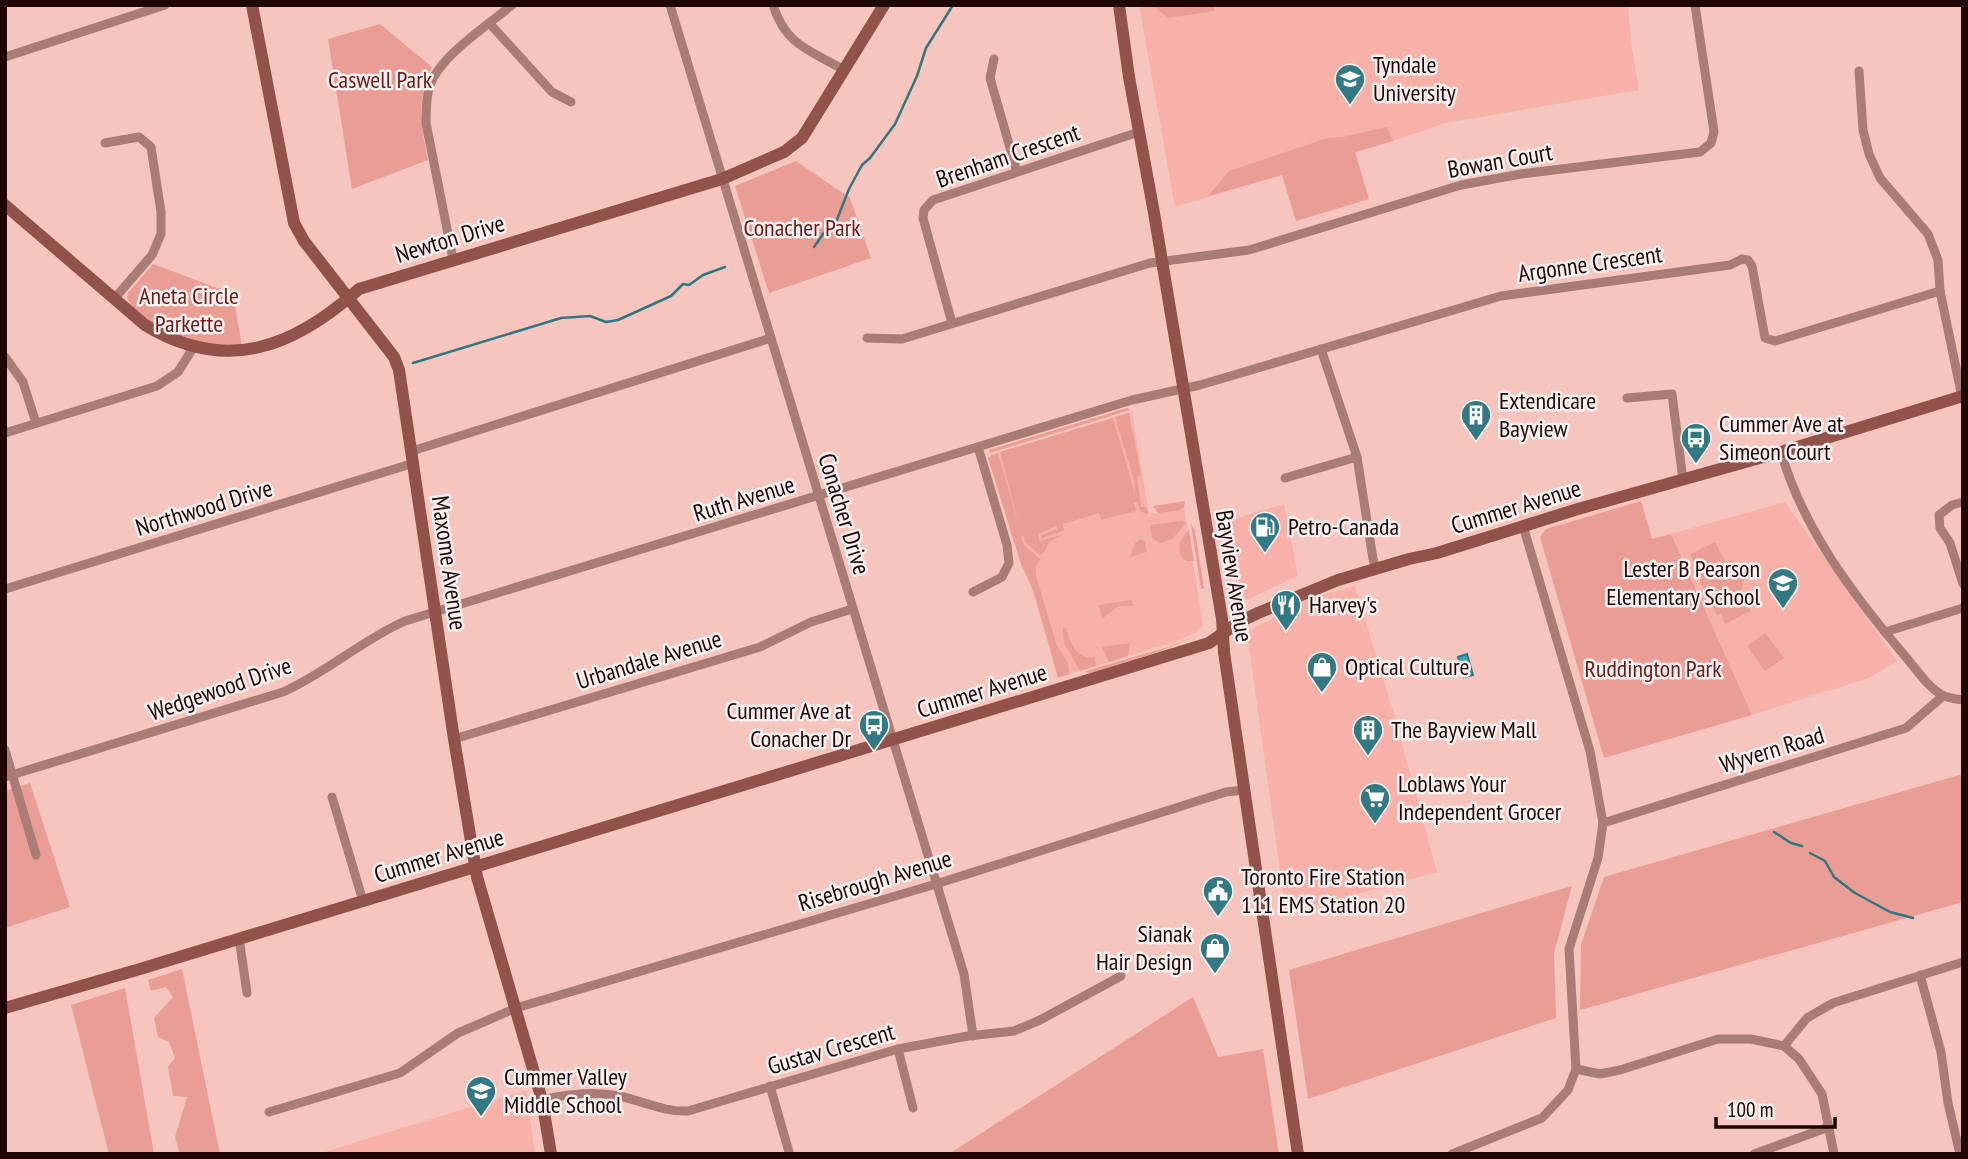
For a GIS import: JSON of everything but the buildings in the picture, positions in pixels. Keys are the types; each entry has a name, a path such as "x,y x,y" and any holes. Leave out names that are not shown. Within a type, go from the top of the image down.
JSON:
{"street":[{"path":"5,57 165,5"},
{"name":"Maxome Avenue","path":"253,5 294,223 304,241 394,357 398,370 476,866 542,1100 551,1154"},
{"path":"453,259 426,123 430,85 439,69 452,55 512,5"},
{"name":"Conacher Drive","path":"670,5 964,974 973,1036"},
{"path":"773,5 778,21 792,41 844,70"},
{"name":"Newton Drive","path":"5,205 145,325 193,348 237,352 269,344 309,327 359,289 722,179 784,152 802,138 884,5"},
{"name":"Bayview Avenue","path":"1119,5 1224,633 1224,652 1298,1154"},
{"name":"Bowan Court","path":"867,338 902,339 1150,263 1249,250 1461,185 1521,174 1700,152 1711,143 1714,132 1695,5"},
{"path":"490,24 552,92 571,102"},
{"path":"994,59 990,78 1017,172"},
{"path":"1859,71 1863,130 1869,154 1880,178 1928,234 1938,260 1940,291 1962,396"},
{"name":"Brenham Crescent","path":"952,323 923,218 924,210 933,200 1139,132"},
{"path":"104,143 139,137 151,147 161,212 161,234 152,255 114,299"},
{"name":"Argonne Crescent","path":"1183,389 1501,296 1730,265 1742,258 1748,260 1752,266 1765,338 1775,341 1940,291"},
{"name":"Northwood Drive","path":"5,589 771,338"},
{"path":"5,433 157,386 178,372 193,348"},
{"path":"1321,349 1357,457 1376,569"},
{"path":"5,357 23,382 36,423"},
{"name":"Ruth Avenue","path":"436,612 1132,400 1183,389"},
{"path":"1627,398 1672,394 1683,480"},
{"name":"Cummer Avenue","path":"5,1008 1193,648 1270,607 1338,580 1437,554 1522,526 1781,452 1962,396"},
{"path":"973,592 1002,577 1009,563 1007,545 978,447"},
{"path":"1781,452 1800,504 1818,538 1885,632 1928,683 1943,696 1963,700"},
{"path":"1285,478 1357,457"},
{"path":"1963,502 1952,505 1939,514 1940,528 1950,543 1963,584"},
{"path":"1452,1154 1542,1118 1568,1090 1576,1069 1569,949 1598,858 1603,822 1590,751 1522,526"},
{"path":"1885,632 1963,608"},
{"name":"Urbandale Avenue","path":"454,739 760,647 811,622 852,609"},
{"name":"Wedgewood Drive","path":"9,776 283,692 302,684 388,629 436,612"},
{"name":"Wyvern Road","path":"1603,822 1906,728 1943,696"},
{"path":"5,750 9,776 36,855"},
{"name":"Risebrough Avenue","path":"269,1112 400,1073 458,1032 516,1008 936,884 1226,793 1244,790"},
{"path":"332,797 363,901"},
{"path":"239,938 247,993"},
{"path":"1784,1046 1807,1018 1833,1003 1963,962"},
{"path":"1920,975 1941,1052 1948,1102 1960,1154"},
{"name":"Gustav Crescent","path":"542,1100 592,1093 619,1096 669,1112 688,1111 898,1049 1014,1031 1040,1020 1121,976"},
{"path":"1576,1069 1600,1074 1620,1070 1718,1039 1751,1039 1784,1046 1799,1059 1822,1094 1834,1154"},
{"path":"898,1049 913,1108"},
{"path":"770,1086 789,1152"},
{"path":"1754,1154 1829,1127"}],"shaded area":[{"name":"Tyndale University","path":"1139,5 1628,5 1639,90 1445,123 1175,207"},
{"path":"1132,412 1149,514 1178,511 1184,507 1203,625 1196,633 1174,642 1059,677 990,455"},
{"name":"Lester B Pearson Elementary School","path":"1785,502 1897,661 1869,678 1752,715 1671,534"},
{"path":"1284,504 1298,576 1242,602 1228,521"},
{"path":"1355,586 1396,721 1437,872 1286,914 1247,632 1309,599"},
{"name":"Cummer Valley Middle School","path":"526,1090 535,1154 319,1154 340,1147"}],"green space":[{"path":"1152,5 1214,5 1214,11 1168,18"},
{"name":"Caswell Park","path":"380,24 432,67 424,90 421,113 428,160 352,189 328,39"},
{"path":"1387,127 1393,141 1355,152 1369,199 1296,221 1282,175 1208,196 1229,171 1327,138"},
{"name":"Conacher Park","path":"796,161 850,198 871,258 769,293 735,186"},
{"name":"Aneta Circle Parkette","path":"153,264 233,294 242,346 193,342 165,330 136,311 130,304 128,293"},
{"path":"1127,408 1130,410 990,453 989,450"},
{"path":"1129,413 1141,475 1137,477 1141,507 1146,507 1149,514 1141,512 1137,502 1134,503 1136,511 1101,520 1099,513 1063,524 1064,531 1041,538 1041,535 1058,529 1056,526 1038,534 1039,541 1065,534 1049,542 1040,555 1025,542 1024,536 1021,537 1024,545 1040,559 1036,576 1057,646 1068,663 1069,674 1058,678 1034,592 1021,564 988,458 998,453 1020,529 1000,452 1113,418 1135,494 1134,480 1115,417"},
{"path":"1185,501 1184,507 1178,511 1158,513 1153,506"},
{"name":"Ruddington Park","path":"1641,501 1652,539 1671,534 1752,715 1604,758 1540,537 1546,529"},
{"path":"1187,522 1172,539 1160,543 1152,538 1150,525"},
{"path":"1191,524 1195,531 1204,588 1201,589"},
{"path":"1189,530 1194,561 1182,558 1180,550 1182,539"},
{"path":"1141,539 1145,542 1147,552 1130,557 1135,543"},
{"path":"1715,542 1726,563 1733,560 1744,579 1741,591 1751,611 1725,624 1721,614 1717,616 1690,554"},
{"path":"1132,600 1133,606 1118,606 1103,618 1098,605"},
{"path":"1063,628 1066,628 1076,650 1083,656 1095,658 1096,666 1080,671 1064,643"},
{"path":"1202,633 1161,651 1090,673 1083,672 1168,647"},
{"path":"1765,633 1784,658 1765,671 1747,646"},
{"path":"1130,643 1128,656 1109,662 1102,647"},
{"path":"1963,774 1963,902 1580,1010 1581,945 1604,877"},
{"path":"30,783 70,907 5,928 5,791"},
{"path":"1572,886 1554,953 1556,1018 1308,1099 1289,970"},
{"path":"182,969 220,1154 179,1152 175,1137 187,1097 173,1096 168,1067 175,1058 169,1042 158,1037 154,1018 173,997 166,987 151,991 148,980"},
{"path":"125,988 154,1154 109,1154 71,1005"},
{"path":"1193,997 1218,1057 1263,1049 1279,1154 949,1154"}],"water":[{"path":"1467,654 1473,675 1464,677 1458,657"}],"waterway":[{"path":"814,247 836,222 862,165 895,124 917,76 926,48 953,5"},
{"path":"413,363 561,318 590,316 606,322 618,320 671,296 683,284 689,285 703,275 725,267"},
{"path":"1774,832 1791,843 1802,846"},
{"path":"1810,853 1825,861 1834,877 1855,893 1890,912 1913,918"}],"place":[{"name":"Tyndale University","path":"1350,106"},
{"name":"Extendicare Bayview","path":"1476,442"},
{"name":"Cummer Ave at Simeon Court","path":"1696,465"},
{"name":"Petro-Canada","path":"1265,554"},
{"name":"Lester B Pearson Elementary School","path":"1783,610"},
{"name":"Harvey's","path":"1286,632"},
{"name":"Optical Culture","path":"1322,694"},
{"name":"Cummer Ave at Conacher Dr","path":"874,752"},
{"name":"The Bayview Mall","path":"1368,757"},
{"name":"Loblaws Your Independent Grocer","path":"1375,825"},
{"name":"Toronto Fire Station 111 EMS Station 20","path":"1218,918"},
{"name":"Sianak Hair Design","path":"1215,975"},
{"name":"Cummer Valley Middle School","path":"481,1118"}]}
